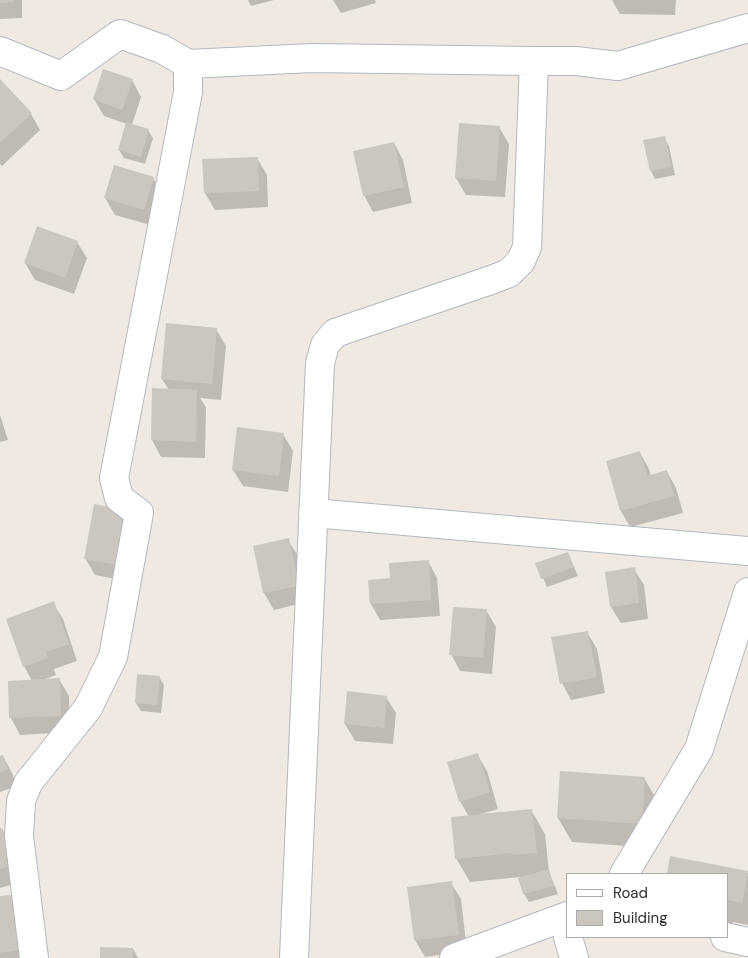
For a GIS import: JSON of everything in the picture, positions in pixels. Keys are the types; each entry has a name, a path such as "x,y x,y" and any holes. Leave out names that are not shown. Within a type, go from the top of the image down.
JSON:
{"street":[{"path":"0,51 61,76 120,34 162,49 188,64 312,58 576,61 618,66 748,28"},
{"path":"294,958 320,363 325,345 335,333 494,279 509,272 521,261 527,247 534,61"},
{"path":"34,958 19,836 21,800 28,783 88,708 112,657 138,513 120,498 114,478 188,92 188,64"},
{"path":"313,513 748,551"},
{"path":"625,873 699,749 748,592"},
{"path":"454,958 566,926"},
{"path":"569,938 574,958"}],"building":[{"path":"0,0 13,0 13,2 0,3"},
{"path":"103,69 133,79 122,110 93,99"},
{"path":"0,79 32,113 0,143"},
{"path":"126,122 149,129 141,157 118,150"},
{"path":"459,123 500,126 496,181 455,178"},
{"path":"665,136 671,167 650,171 643,140"},
{"path":"394,142 404,187 363,196 353,151"},
{"path":"258,157 259,191 204,193 202,159"},
{"path":"114,165 154,177 144,210 104,198"},
{"path":"37,226 78,241 65,278 24,263"},
{"path":"166,323 217,328 212,384 161,379"},
{"path":"152,388 197,390 196,442 151,440"},
{"path":"237,427 284,433 279,476 232,470"},
{"path":"640,451 647,476 667,470 674,496 620,511 606,461"},
{"path":"94,504 132,511 123,566 84,559"},
{"path":"289,538 299,586 263,593 253,546"},
{"path":"568,552 574,567 541,579 535,563"},
{"path":"429,560 431,600 370,604 368,580 390,578 389,563"},
{"path":"635,567 639,603 610,607 605,572"},
{"path":"54,601 69,644 46,652 48,658 23,667 6,619"},
{"path":"453,607 487,609 483,658 449,655"},
{"path":"588,631 597,677 560,684 551,637"},
{"path":"137,674 160,676 157,705 135,703"},
{"path":"60,678 61,716 9,718 8,681"},
{"path":"347,691 387,696 384,728 344,724"},
{"path":"478,753 490,792 459,802 447,762"},
{"path":"3,755 8,769 0,772 0,756"},
{"path":"560,771 645,777 642,824 557,818"},
{"path":"532,809 537,853 513,855 513,853 455,859 451,817"},
{"path":"0,828 2,828 13,865 0,869"},
{"path":"670,856 748,871 742,903 728,900 728,873 667,873"},
{"path":"549,869 554,886 523,894 518,878"},
{"path":"452,881 459,935 414,940 407,887"},
{"path":"20,894 27,949 0,953 0,896"},
{"path":"100,947 133,948 133,958 100,958"}]}
